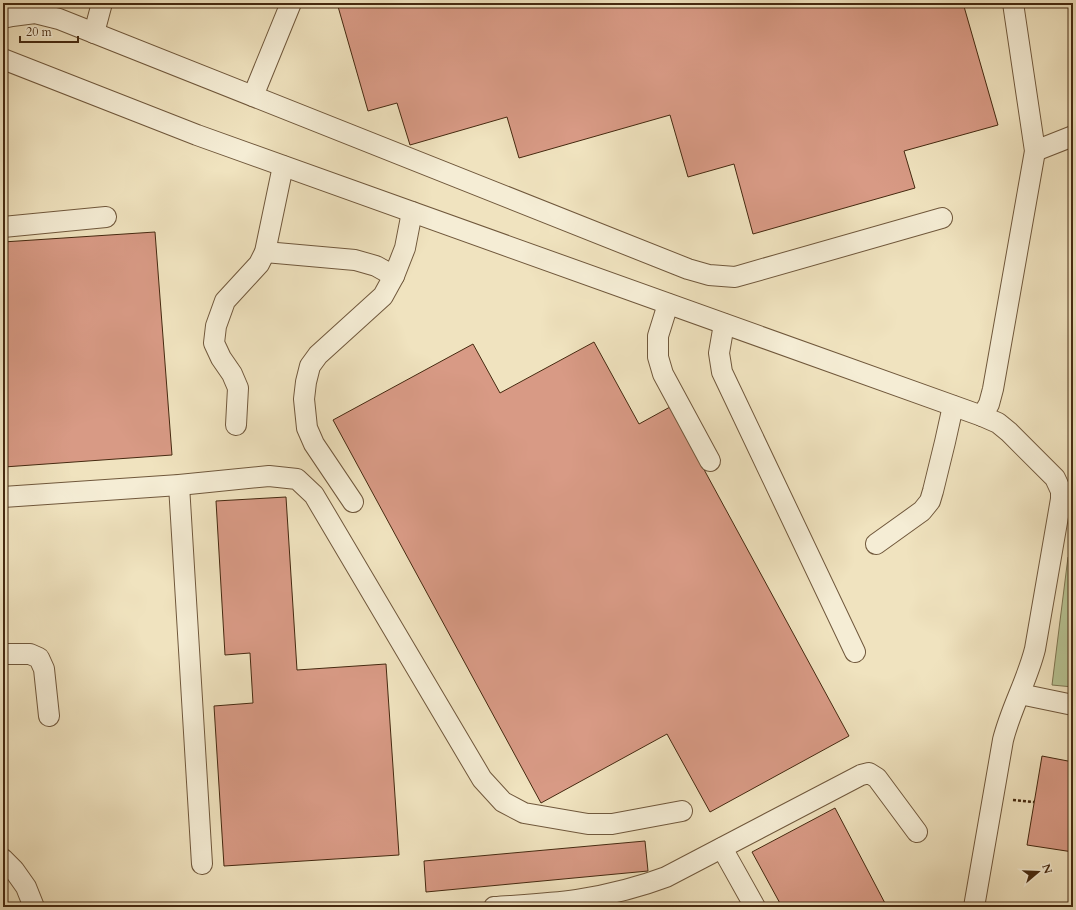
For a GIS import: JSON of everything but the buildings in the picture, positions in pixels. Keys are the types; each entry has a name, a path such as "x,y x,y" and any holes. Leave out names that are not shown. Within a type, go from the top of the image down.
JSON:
{"street":[{"path":"94,33 102,3"},
{"path":"253,96 291,3"},
{"path":"982,416 993,389 1035,151 1013,3"},
{"path":"3,18 35,13 59,20 688,269 709,275 735,276 942,218"},
{"path":"3,59 196,135 982,416 998,423 1009,432 1067,491 1060,507 1031,667 1007,724 1003,740 974,907"},
{"path":"1035,151 1073,136"},
{"path":"236,425 238,388 232,374 221,358 214,343 216,326 225,301 259,264 265,252 283,166"},
{"path":"353,502 314,444 307,428 304,406 306,382 310,366 318,354 383,296 394,276 405,248 412,212"},
{"path":"3,227 106,217"},
{"path":"265,252 355,260 376,266 394,276"},
{"path":"668,304 658,336 658,357 663,374 710,461"},
{"path":"724,324 719,353 722,372 855,652"},
{"path":"876,544 922,511 930,501 944,449 953,406"},
{"path":"3,497 179,485 269,476 297,480 314,495 482,779 503,802 524,813 588,824 612,824 682,811"},
{"path":"179,485 202,864"},
{"path":"3,654 30,654 39,658 44,669 49,716"},
{"path":"1020,694 1073,705"},
{"path":"494,907 576,904 649,884 666,877 722,848 860,774 869,773 877,778 917,832"},
{"path":"722,848 755,907"},
{"path":"3,859 14,870 26,886 34,907"}],"green space":[{"path":"1068,557 1073,557 1073,687 1052,685"}]}
